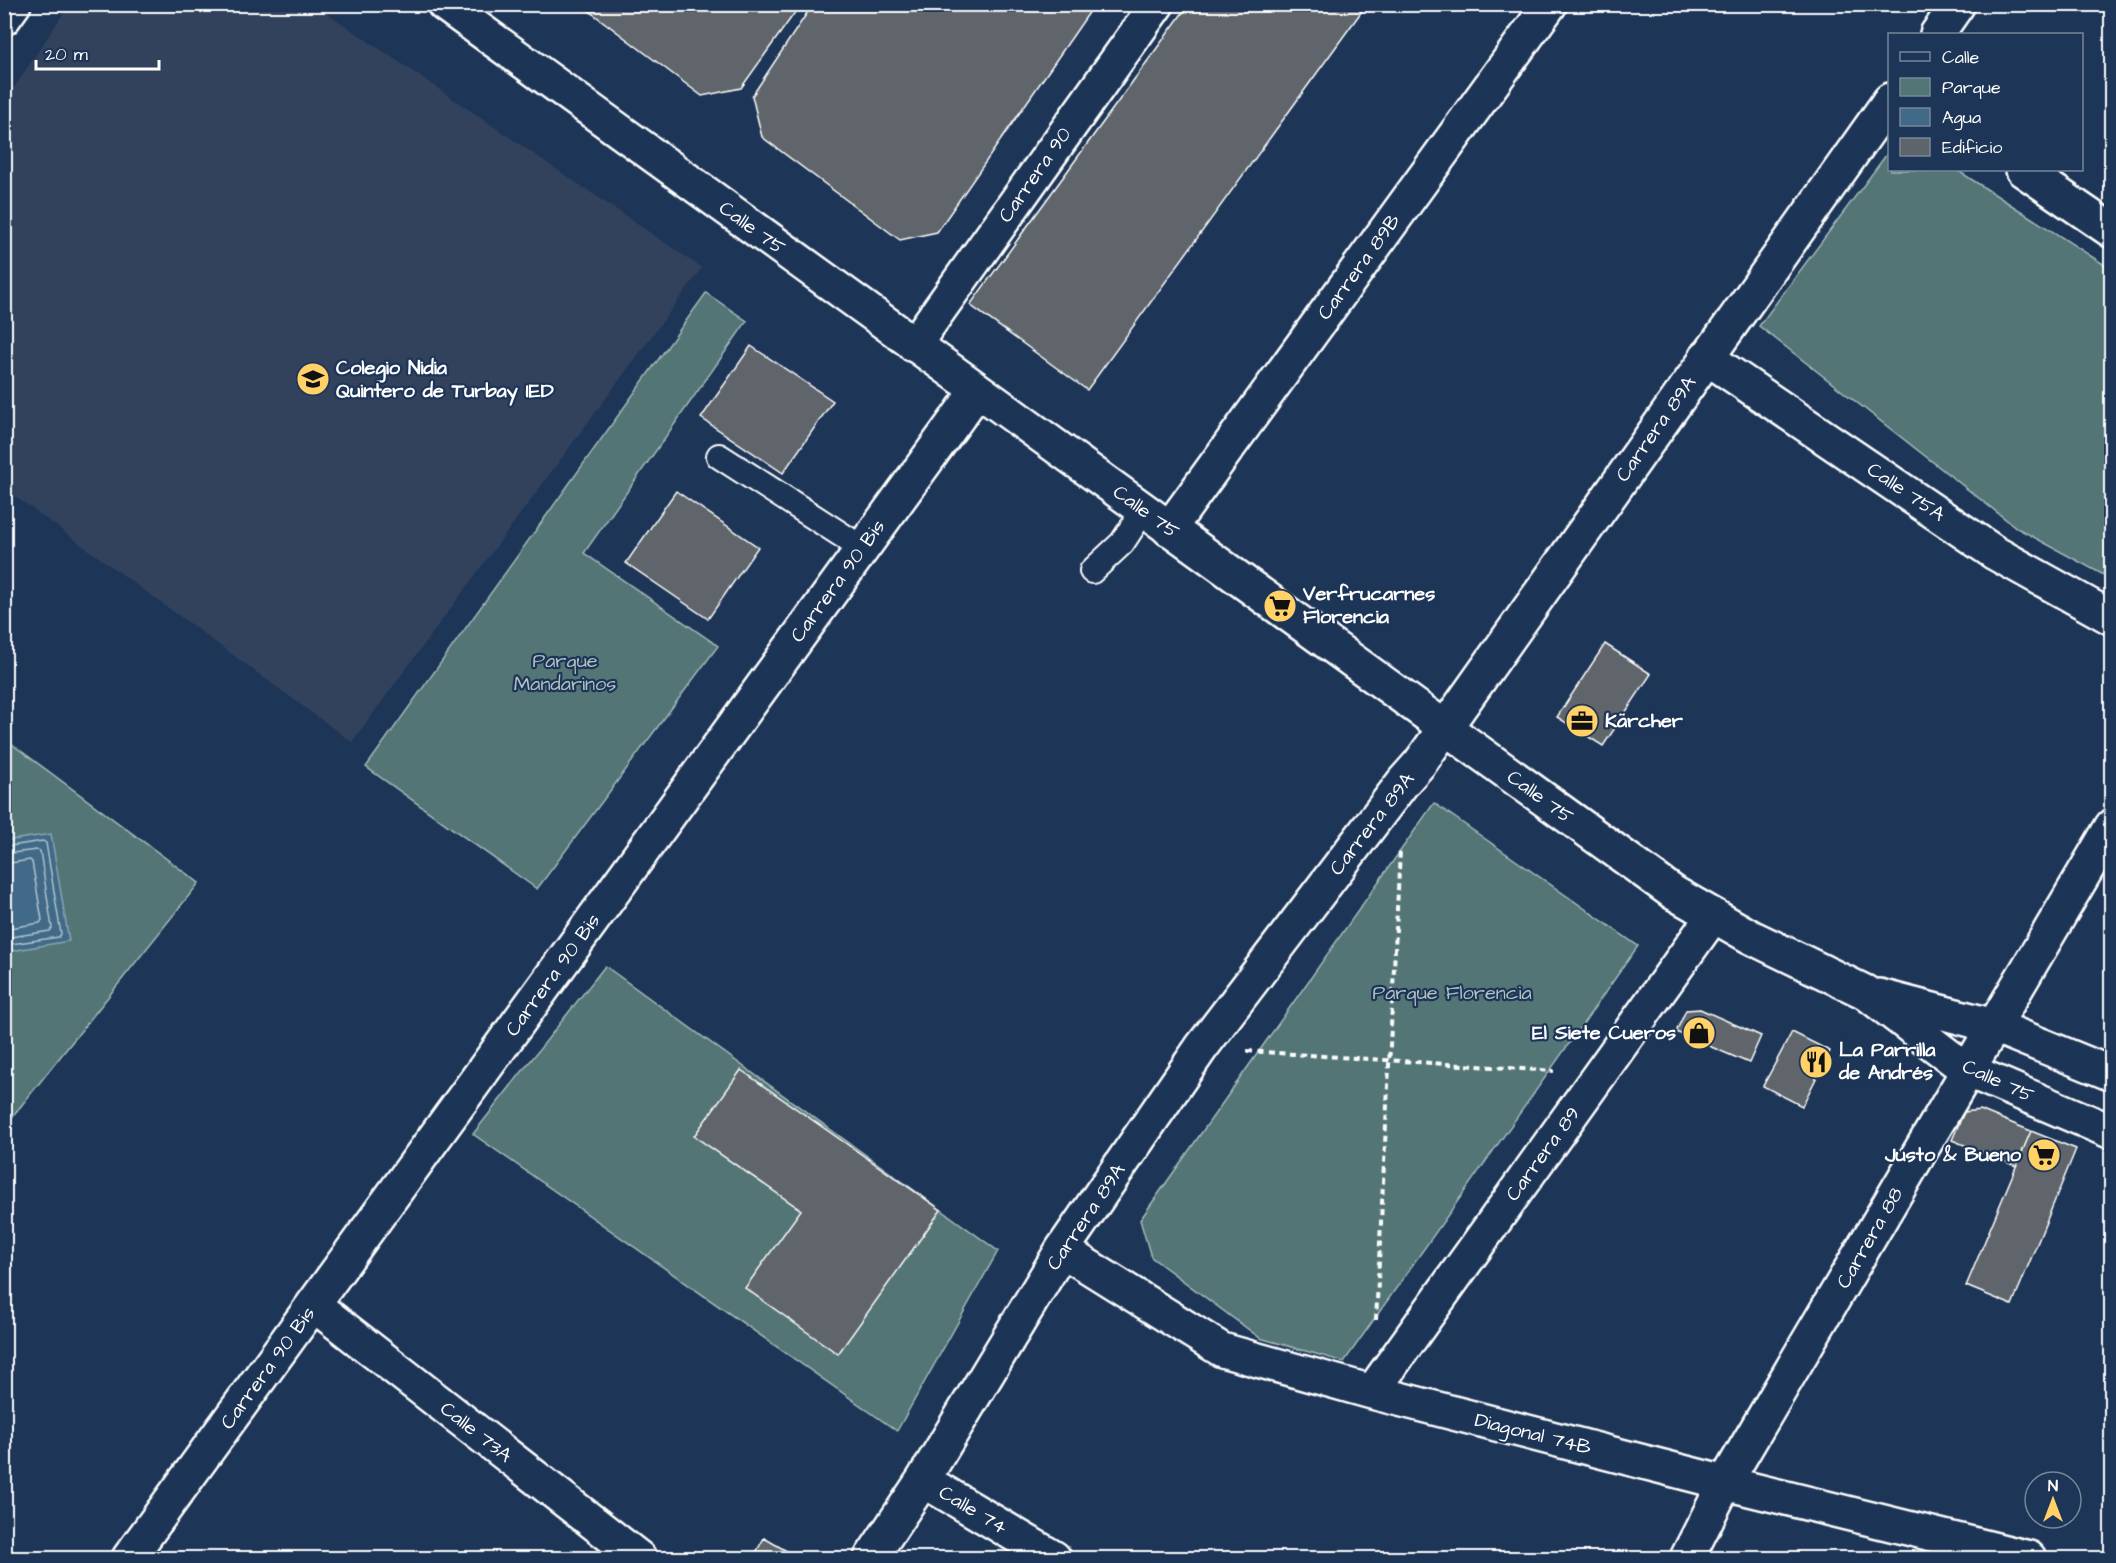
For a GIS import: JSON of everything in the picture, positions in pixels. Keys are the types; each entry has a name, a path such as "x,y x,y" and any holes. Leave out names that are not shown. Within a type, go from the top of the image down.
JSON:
{"street":[{"path":"4,18 14,4"},
{"name":"Calle 75","path":"444,4 1674,893 1713,916 1865,992 1967,1070 2112,1132"},
{"name":"Carrera 90","path":"914,345 1157,4"},
{"name":"Carrera 89B","path":"1156,520 1550,4"},
{"path":"1938,33 1958,4"},
{"name":"Carrera 89A","path":"872,1558 923,1480 1062,1250 1201,1048 1445,728 1888,103"},
{"path":"2024,171 2112,231"},
{"name":"Calle 75A","path":"1706,357 1995,553 2112,618"},
{"name":"Carrera 90 Bis","path":"129,1558 977,391"},
{"name":"Carrera 88","path":"1687,1558 1725,1483 2112,826"},
{"name":"Carrera 89","path":"1372,1392 1713,916"},
{"name":"Calle 75","path":"1865,992 1994,1026 2112,1074"},
{"name":"Diagonal 74B","path":"1062,1250 1222,1350 1372,1392 1725,1483 2029,1558"},
{"name":"Calle 73A","path":"314,1305 639,1558"},
{"name":"Calle 74","path":"923,1480 1054,1558"}],"lane":[{"path":"719,456 862,548"},
{"path":"1092,571 1122,543 1156,520"}],"path":[{"path":"1376,1321 1400,851"},
{"path":"1201,1048 1599,1074"}],"shaded area":[{"name":"Colegio Nidia Quintero de Turbay IED","path":"69,5 315,5 702,268 352,742 5,489 5,101"}],"green space":[{"path":"1888,152 1888,171 1959,171 2111,269 2111,579 2017,528 1759,326"},
{"name":"Parque Mandarinos","path":"706,293 747,321 584,553 718,646 537,889 366,767"},
{"path":"5,739 199,883 5,1126"},
{"name":"Parque Florencia","path":"1434,803 1638,946 1344,1362 1260,1338 1151,1257 1140,1220"},
{"path":"605,966 998,1251 897,1431 473,1134"}],"water":[{"path":"51,834 69,941 5,952 5,841"}],"building":[{"path":"580,4 801,4 741,88 702,96"},
{"path":"813,4 1095,4 937,232 900,240 762,137 752,96"},
{"path":"1189,4 1367,4 1087,390 970,305"},
{"path":"751,346 833,401 783,473 701,418"},
{"path":"676,491 758,547 708,619 626,563"},
{"path":"1605,644 1651,674 1603,746 1557,717"},
{"path":"1700,1009 1761,1036 1749,1063 1676,1032 1686,1010"},
{"path":"1792,1032 1830,1051 1802,1106 1763,1086"},
{"path":"741,1070 941,1210 838,1354 745,1288 801,1210 694,1136"},
{"path":"1980,1110 2031,1131 2016,1166 1952,1140 1964,1112"},
{"path":"2031,1131 2076,1149 2012,1305 1966,1286"},
{"path":"764,1538 799,1558 753,1558"}],"place":[{"name":"Colegio Nidia Quintero de Turbay IED","path":"313,379"},
{"name":"Verfrucarnes Florencia","path":"1280,606"},
{"name":"Kärcher","path":"1582,721"},
{"name":"El Siete Cueros","path":"1699,1033"},
{"name":"La Parrilla de Andrés","path":"1816,1062"},
{"name":"Justo & Bueno","path":"2044,1155"}]}
